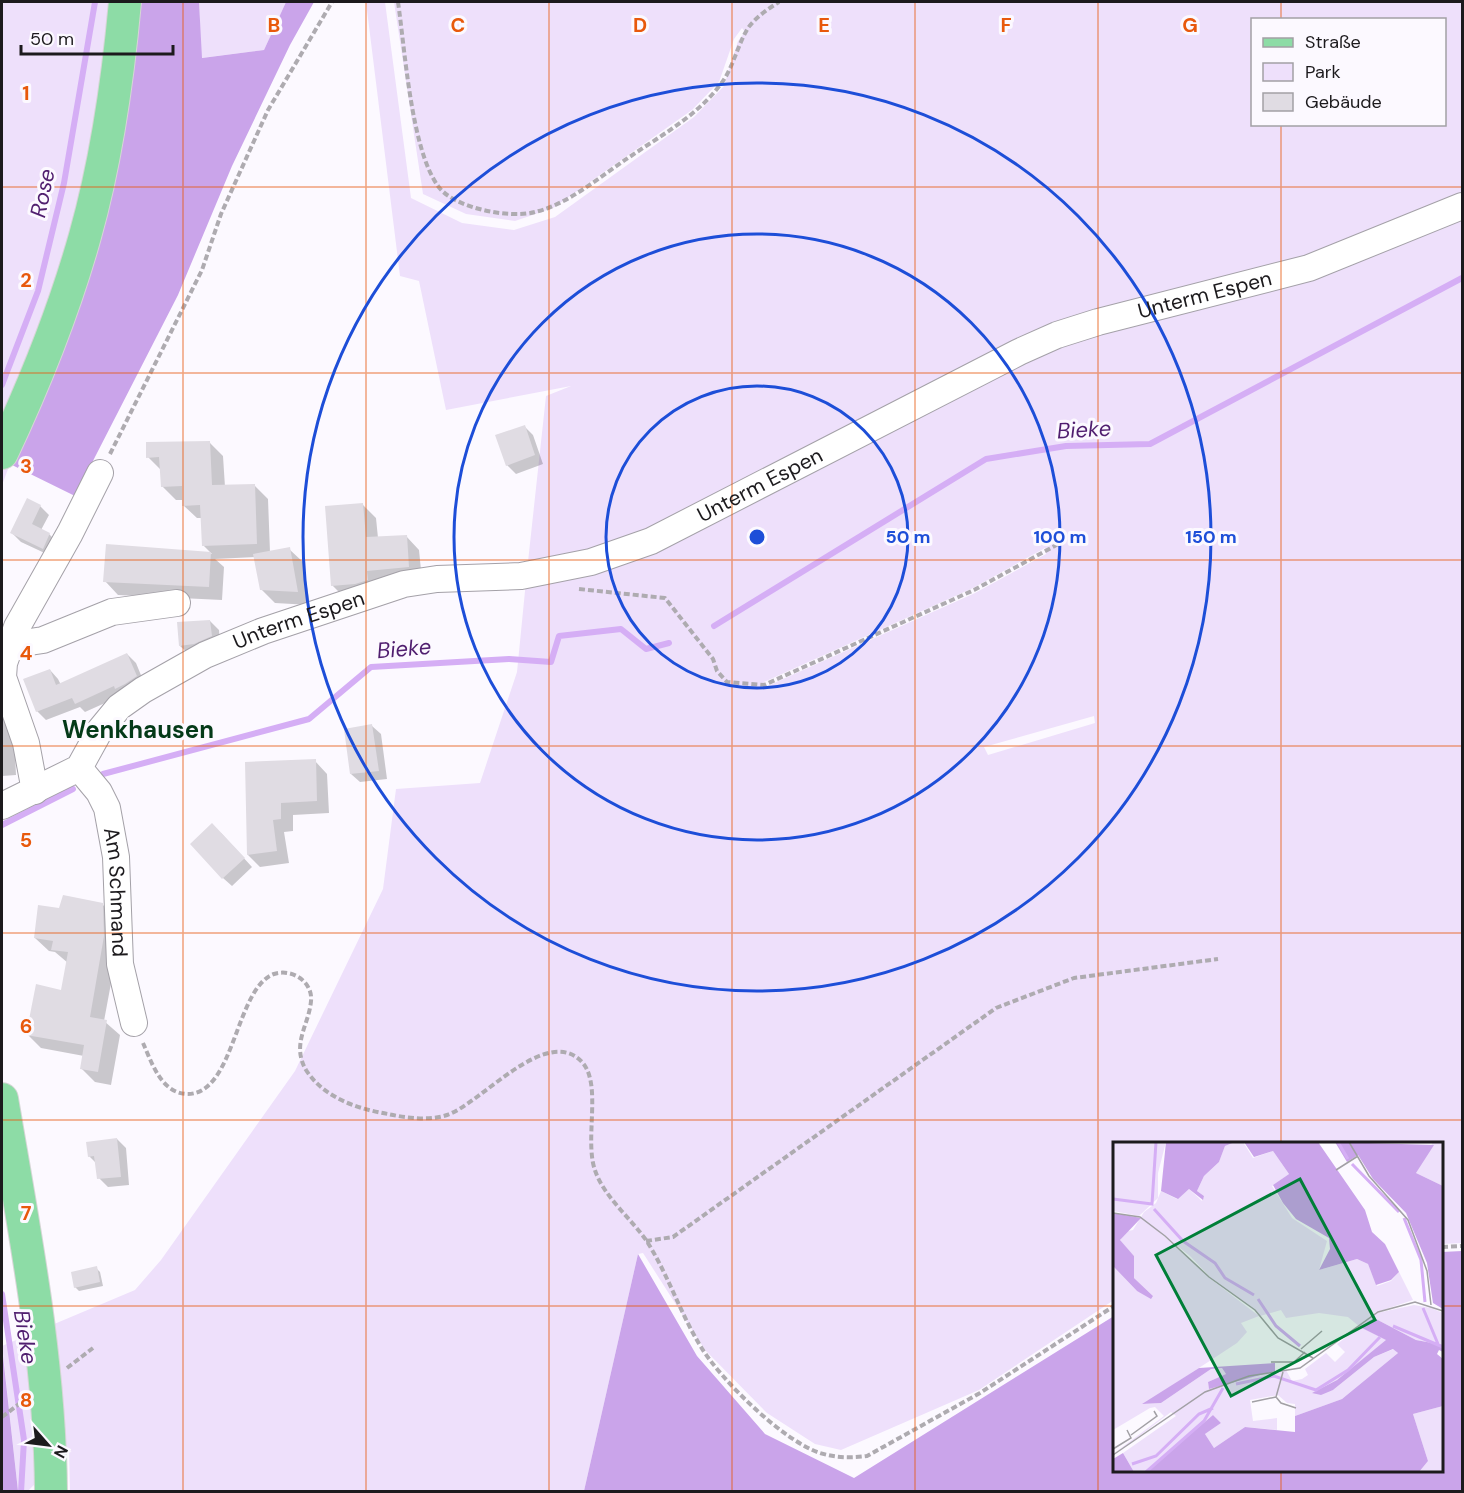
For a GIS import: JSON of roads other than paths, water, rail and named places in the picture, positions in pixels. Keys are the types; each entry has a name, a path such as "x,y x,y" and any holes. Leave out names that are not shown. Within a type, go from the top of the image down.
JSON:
{"main road":[{"path":"2,453 31,391 60,317 86,234 106,139 126,2"},
{"path":"2,1099 32,1278 47,1400 51,1491"}],"street":[{"name":"Unterm Espen","path":"79,768 100,730 119,707 143,690 205,655 263,631 404,584 437,579 521,576 591,562 651,541 1057,335 1098,322 1310,268 1462,207"},
{"path":"35,790 26,743 3,677 10,645 100,473"},
{"path":"10,645 43,640 112,612 177,603"},
{"path":"2,806 79,768"},
{"name":"Am Schmand","path":"79,768 99,792 107,808 116,857 120,964 134,1023"}],"waterway":[{"name":"Rose","path":"2,385 38,291 64,183 95,2"},
{"name":"Bieke","path":"714,626 986,459 1066,446 1150,444 1462,278"},
{"name":"Bieke","path":"103,774 309,719 371,667 509,659 551,662 559,636 621,629 646,649 669,643"},
{"name":"Bieke","path":"2,825 73,789"},
{"name":"Bieke","path":"2,1294 24,1440 21,1492"}],"district":[{"name":"Wenkhausen","path":"138,730"}]}
